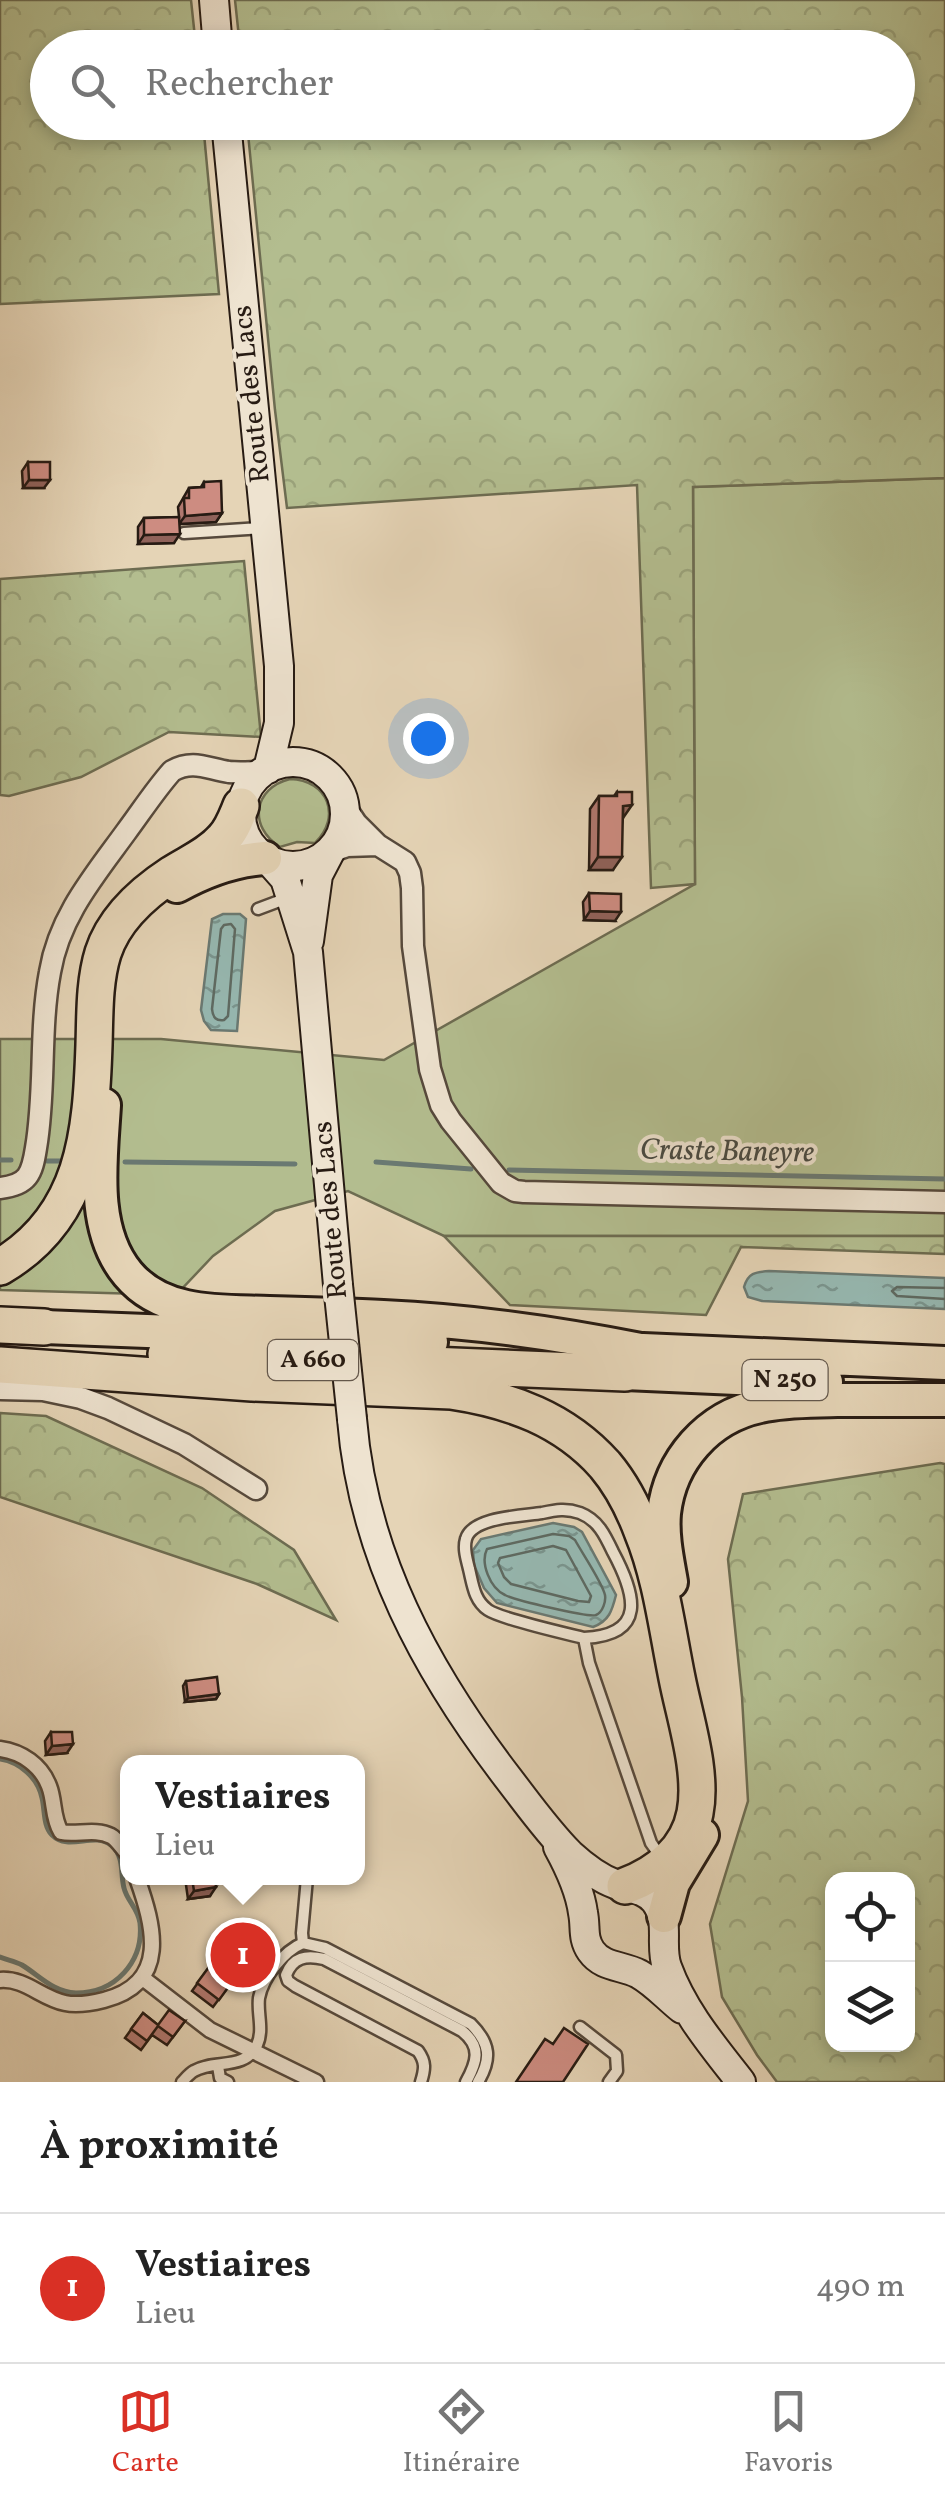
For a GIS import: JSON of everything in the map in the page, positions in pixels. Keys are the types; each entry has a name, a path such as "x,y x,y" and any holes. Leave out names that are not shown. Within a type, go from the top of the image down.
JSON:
{"highway":[{"path":"0,1266 16,1257 50,1223 66,1198 83,1154 92,1092 98,972 110,935 152,888 215,848 226,836 242,804"},
{"path":"267,860 248,859 180,884 145,910 119,947 107,1012 101,1186 108,1238 126,1272 154,1296 188,1307 391,1317 553,1333 633,1361"},
{"path":"0,1325 44,1327"},
{"name":"N 250","path":"44,1327 633,1361 945,1387"},
{"name":"A 660","path":"0,1347 633,1361"},
{"name":"N 250","path":"633,1361 945,1363"},
{"path":"0,1365 252,1383 451,1391 524,1407 584,1444 618,1483 642,1531 660,1592 696,1771 695,1813 682,1844 655,1872 625,1886"},
{"path":"663,1928 673,1884 704,1831 711,1790 665,1550 667,1496 680,1462 706,1432 740,1412 760,1406 813,1400 945,1400"}],"main road":[{"path":"214,0 216,30"},
{"name":"Route des Lacs","path":"228,140 280,666 296,738 322,770"},
{"name":"Route des Lacs","path":"265,770 279,723 280,666"},
{"path":"276,764 308,764 322,770 334,780 346,808 340,839 330,852 302,866 267,860 246,838 241,822 242,804 252,781 276,764"},
{"name":"Route des Lacs","path":"308,952 318,875 330,852"},
{"name":"Route des Lacs","path":"267,860 285,879 308,952 352,1419 371,1522 387,1572 407,1622 438,1678 480,1741 552,1835 593,1871 613,1883 638,1888 658,1904 666,1965 691,2016 741,2082"},
{"name":"Route des Lacs","path":"552,1835 568,1866 592,1953 602,1962 627,1968 650,1981 691,2016"},
{"path":"584,1916 600,1894 625,1886"},
{"path":"627,1968 639,1966 658,1951 663,1928"}],"street":[{"path":"0,1188 24,1181 34,1166 42,1107 47,988 54,950 84,888 172,771 200,764 225,772 265,770"},
{"path":"225,772 242,804"},
{"path":"346,808 378,844 401,858 410,873 413,946 436,1095 451,1121 508,1188 945,1202"},
{"path":"330,852 378,844"},
{"path":"0,1388 43,1390 108,1408 184,1444 256,1488"},
{"path":"0,1749 26,1758 41,1771 50,1788 55,1822 61,1832 110,1836 120,1846"},
{"path":"0,1980 18,1980 67,2004 120,1996 144,1979 150,1959 152,1932 140,1885"},
{"path":"144,1979 210,2030 316,2082"}],"lane":[{"path":"184,533 266,528"},
{"path":"258,910 291,897"},
{"path":"565,1509 583,1514 599,1525 626,1575 633,1604 625,1624 604,1637 584,1638 490,1612 476,1597 465,1551 470,1530 487,1522 565,1509"},
{"path":"584,1638 651,1843 667,1863"},
{"path":"303,1944 307,1885"},
{"path":"182,2082 196,2070 236,2062 254,2050 260,2040 259,2000 264,1985 286,1953 303,1944 325,1948 471,2024 480,2032 488,2056 487,2068 478,2082"},
{"path":"421,2082 425,2070 418,2051 295,1986 286,1976 294,1962 312,1956 324,1959 462,2031 476,2046 477,2056 466,2082"},
{"path":"580,2028 616,2055 617,2071 609,2082"},
{"path":"218,2066 220,2078 228,2082"}],"green space":[{"path":"0,0 191,0 194,30 30,30 30,140 205,140 219,294 0,304"},
{"path":"235,0 945,0 945,478 693,487 695,884 651,888 637,485 287,508 249,140 915,140 915,30 238,30"},
{"path":"945,478 945,1236 444,1236 348,1191 275,1211 213,1256 176,1295 0,1290 0,1039 161,1039 384,1060 695,884 693,487"},
{"path":"244,561 261,737 169,732 81,777 0,795 0,579"},
{"path":"290,779 303,781 322,793 327,802 328,822 315,843 297,842 280,847 263,829 259,809 268,791"},
{"path":"444,1236 945,1236 945,1254 741,1247 706,1315 510,1305"},
{"path":"0,1413 46,1416 202,1488 294,1550 336,1620 257,1584 0,1497"},
{"path":"945,1464 945,2082 777,2082 722,1997 710,1924 748,1801 728,1559 743,1494"}],"water":[{"path":"240,914 246,919 237,1031 211,1030 201,1010 212,919"},
{"path":"769,1271 945,1278 945,1309 762,1301 748,1297 744,1287 750,1276"},
{"path":"553,1523 582,1532 616,1595 609,1615 593,1627 497,1603 484,1588 474,1565 473,1550 481,1539"}],"building":[{"path":"28,462 50,462 50,480 29,480"},
{"path":"221,481 222,513 185,516 184,498 189,498 189,488"},
{"path":"179,517 180,534 144,535 144,518"},
{"path":"617,792 632,792 632,805 623,806 622,857 598,857 599,796 617,796"},
{"path":"589,893 621,894 621,912 590,911"},
{"path":"217,1677 219,1694 188,1698 186,1681"},
{"path":"51,1732 72,1732 73,1744 52,1746"},
{"path":"193,1885 216,1885 216,1887 194,1891"},
{"path":"247,1937 259,1945 219,2000 197,1983 223,1948 233,1956"},
{"path":"169,2010 185,2021 173,2037 158,2026 147,2041 131,2029 143,2013 158,2025"},
{"path":"564,2028 588,2044 563,2082 516,2082 545,2039 553,2044"}],"waterway":[{"name":"Craste Baneyre","path":"0,1160 11,1160"},
{"name":"Craste Baneyre","path":"47,1161 60,1161"},
{"name":"Craste Baneyre","path":"125,1162 295,1164"},
{"name":"Craste Baneyre","path":"376,1162 471,1169"},
{"name":"Craste Baneyre","path":"509,1170 945,1179"},
{"path":"0,1759 21,1767 37,1784 52,1835 66,1842 104,1841 120,1860"},
{"path":"0,1957 22,1965 60,1990 76,1993 103,1988 132,1962 140,1937 137,1913 124,1885"}],"place":[{"name":"Vestiaires","path":"243,1955"}]}
